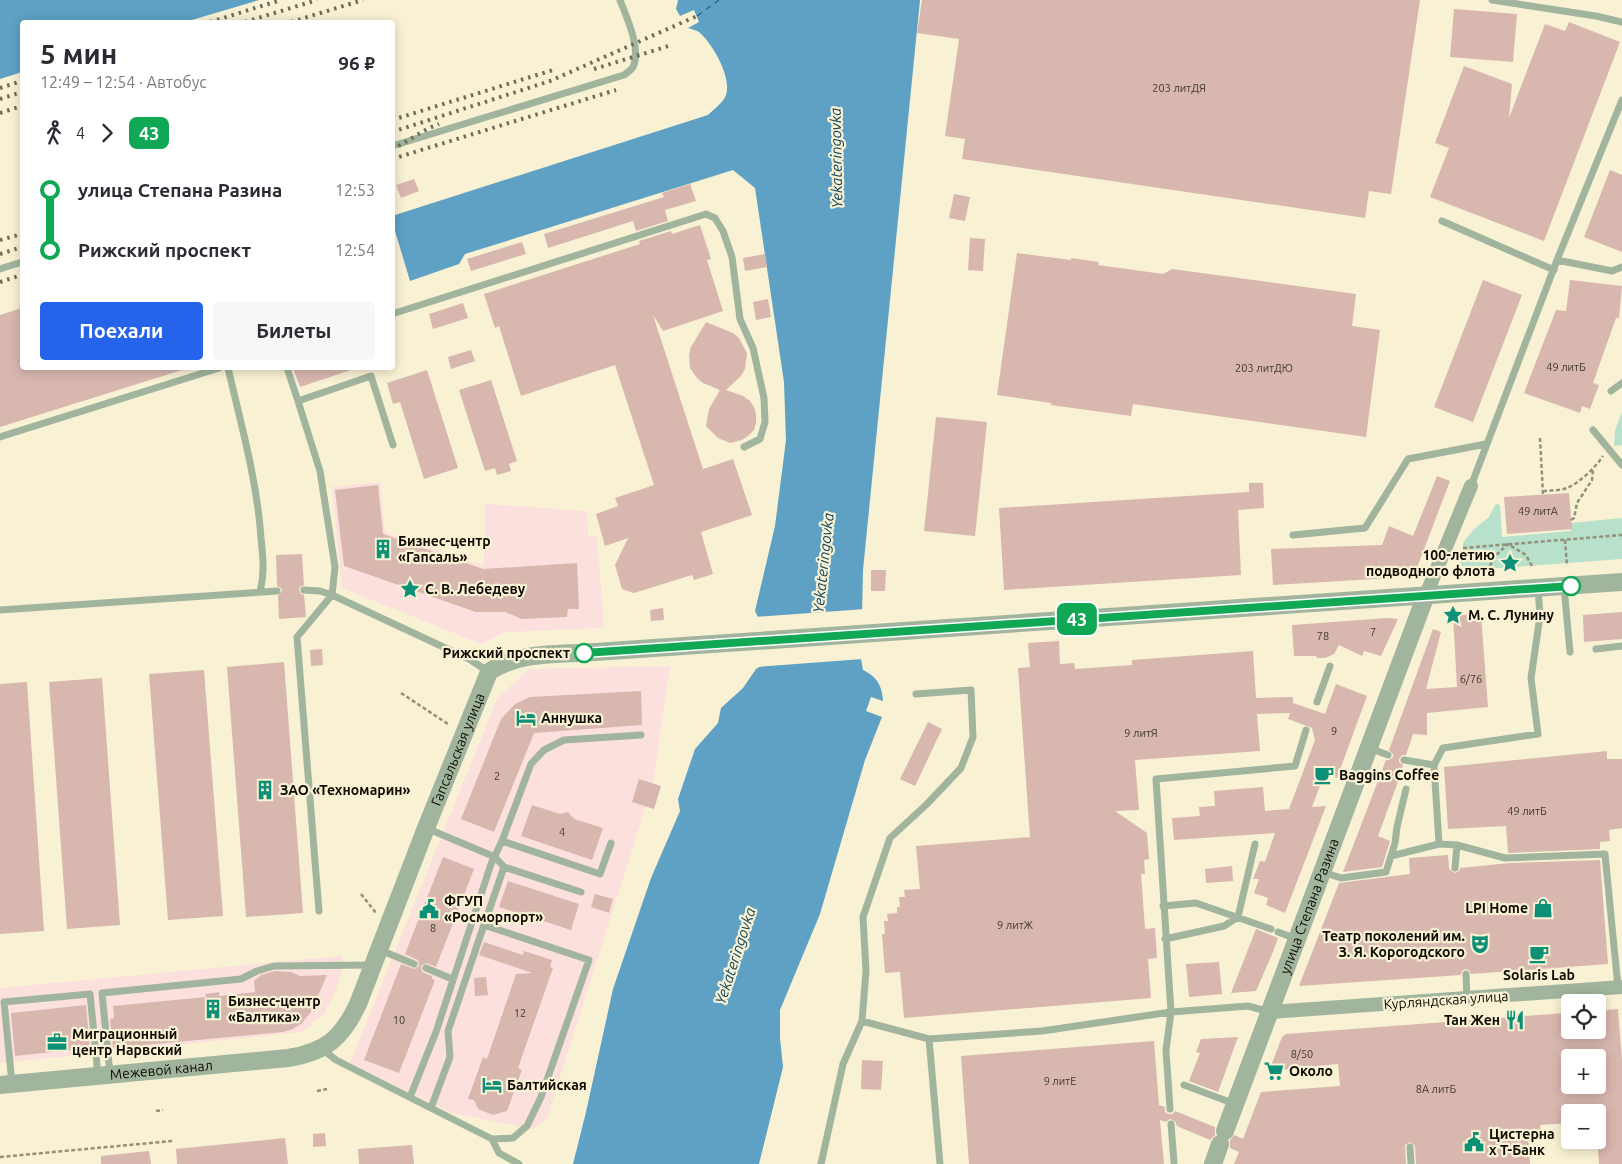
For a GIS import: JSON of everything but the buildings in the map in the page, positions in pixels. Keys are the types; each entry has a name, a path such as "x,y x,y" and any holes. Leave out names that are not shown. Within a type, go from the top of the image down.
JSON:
{"street":[{"name":"улица Степана Разина","path":"1212,1164 1426,595 1471,486"},
{"path":"489,672 499,665 525,658 1622,582"},
{"name":"Гапсальская улица","path":"322,1049 341,1033 350,1021 489,672"},
{"name":"Курляндская улица","path":"1270,1012 1620,987"},
{"name":"Межевой канал","path":"6,1084 288,1058 304,1056 322,1049"}],"lane":[{"path":"395,145 624,75 633,67 636,56 635,44 620,0"},
{"path":"1492,0 1596,16 1622,22"},
{"path":"1471,486 1557,260 1622,100"},
{"path":"395,313 706,214 715,218 723,231 732,257 740,319 753,348 764,398 766,422 760,439 744,447"},
{"path":"1442,221 1554,270"},
{"path":"1557,260 1612,271 1622,267"},
{"path":"0,269 20,263"},
{"path":"0,437 213,370"},
{"path":"228,370 250,460 260,521 264,576 260,592"},
{"path":"288,370 320,471 334,567 332,595 297,637 319,911"},
{"path":"298,401 370,376 393,445"},
{"path":"1612,392 1622,384"},
{"path":"1593,430 1622,465"},
{"path":"1293,535 1366,528 1408,459 1486,444"},
{"path":"1564,586 1570,652"},
{"path":"1439,844 1434,765 1443,748 1538,734 1532,678 1540,616 1538,588"},
{"path":"304,590 320,591 332,595 469,659 489,672"},
{"path":"0,610 277,591"},
{"path":"1596,649 1622,646"},
{"path":"1317,702 1330,666"},
{"path":"822,1164 843,1064 862,1021 866,971 862,917 890,838 927,804 961,768 973,737 971,690 916,694"},
{"path":"1170,1109 1166,1050 1171,1012 1156,779 1295,766 1306,730"},
{"path":"410,1097 436,1032 452,979 495,857 531,764 544,750 564,740 641,735"},
{"path":"1369,748 1388,755"},
{"path":"1404,760 1434,765"},
{"path":"1322,872 1341,878 1386,872 1396,843 1397,827 1406,789"},
{"path":"426,828 495,857 504,867 581,892"},
{"path":"502,841 600,874 611,843"},
{"path":"1165,939 1224,926 1238,917 1255,844"},
{"path":"1391,856 1439,844 1456,845 1505,858 1605,854 1620,987"},
{"path":"1455,868 1456,845"},
{"path":"431,1108 450,1057 448,1031 504,867"},
{"path":"1163,906 1196,903 1297,939"},
{"path":"322,1049 336,1060 492,1138 513,1138 527,1126 541,1097 589,960 484,925"},
{"path":"104,1075 102,993 242,979 257,971 274,966 375,957 414,964"},
{"path":"426,968 452,979"},
{"path":"1466,974 1467,998"},
{"path":"1599,989 1600,994"},
{"path":"6,1084 4,1002 90,994 104,1075"},
{"path":"862,1021 929,1039 1042,1031 1171,1012 1248,1006 1270,1012"},
{"path":"929,1039 940,1164"},
{"path":"1184,1085 1235,1104"},
{"path":"1171,1124 1174,1162"},
{"path":"492,1138 499,1153 519,1164"},
{"path":"1410,1147 1411,1164"}],"path":[{"path":"1540,438 1543,493 1565,489 1593,468 1608,448"},
{"path":"1571,520 1574,518 1577,502 1592,480 1593,468"},
{"path":"1463,548 1622,534"},
{"path":"1565,540 1567,566"},
{"path":"1508,544 1526,555 1533,568"},
{"path":"1488,572 1493,558 1508,544"},
{"path":"401,693 448,724"},
{"path":"361,894 376,913"},
{"path":"1510,971 1511,978"},
{"path":"317,1091 327,1089"},
{"path":"156,1111 163,1110"},
{"path":"0,1157 172,1141"}],"shaded area":[{"path":"380,482 385,532 484,566 485,504 587,511 588,537 597,536 604,628 505,632 481,644 342,588 332,487"},
{"path":"670,666 653,784 547,1118 533,1129 451,1113 350,1063 497,699 529,669"},
{"path":"342,956 341,972 336,990 325,1013 302,1032 0,1063 0,988"}],"green space":[{"path":"1622,412 1622,445 1614,446 1615,431"},
{"path":"1496,504 1500,505 1502,537 1571,531 1571,523 1622,518 1622,559 1473,570 1465,568 1462,566 1459,557 1463,551 1463,543 1474,529 1488,518"}],"water":[{"path":"0,0 259,0 192,20 20,20 20,73 0,79"},
{"name":"Yekateringovka","path":"678,0 920,0 863,570 861,659 863,670 872,676 880,686 883,701 871,697 866,711 882,717 865,760 820,914 780,1010 783,1067 759,1164 573,1164 613,989 651,878 680,811 678,799 695,749 718,723 721,708 743,688 756,669 761,666 758,617 755,611 775,526 786,440 784,382 755,188 733,170 465,254 459,264 410,281 395,231 395,215 708,115 725,98 727,88 724,70 715,52 704,37 699,32 688,28 699,22 694,10 680,16 676,9"}],"pier":[{"path":"865,609 863,659 756,667 758,665 755,617"}],"ferry route":[{"path":"697,16 719,0"}],"railway":[{"path":"216,20 281,0"},
{"path":"252,20 317,0"},
{"path":"298,20 363,0"},
{"path":"395,131 550,81 697,16"},
{"path":"594,69 672,45"},
{"path":"395,119 553,70"},
{"path":"0,88 20,82"},
{"path":"395,158 616,90"},
{"path":"0,99 20,93"},
{"path":"0,113 20,107"},
{"path":"395,148 439,124"},
{"path":"0,240 20,235"},
{"path":"0,254 20,248"},
{"path":"0,282 20,276"}],"bus line":[{"name":"43","path":"584,653 1571,586"}],"place":[{"name":"Бизнес-центр «Гапсаль»","path":"383,549"},
{"name":"100-летию подводного флота","path":"1510,563"},
{"name":"С. В. Лебедеву","path":"410,589"},
{"name":"М. С. Лунину","path":"1453,615"},
{"name":"Рижский проспект","path":"584,653"},
{"name":"Аннушка","path":"526,718"},
{"name":"Baggins Coffee","path":"1324,775"},
{"name":"ЗАО «Техномарин»","path":"265,790"},
{"name":"LPI Home","path":"1543,908"},
{"name":"ФГУП «Росморпорт»","path":"429,909"},
{"name":"Театр поколений им. З. Я. Корогодского","path":"1480,944"},
{"name":"Solaris Lab","path":"1539,954"},
{"name":"Бизнес-центр «Балтика»","path":"213,1009"},
{"name":"Тан Жен","path":"1515,1020"},
{"name":"Миграционный центр Нарвский","path":"57,1042"},
{"name":"Около","path":"1274,1071"},
{"name":"Балтийская","path":"492,1085"},
{"name":"Цистерна х Т-Банк","path":"1474,1142"}]}
